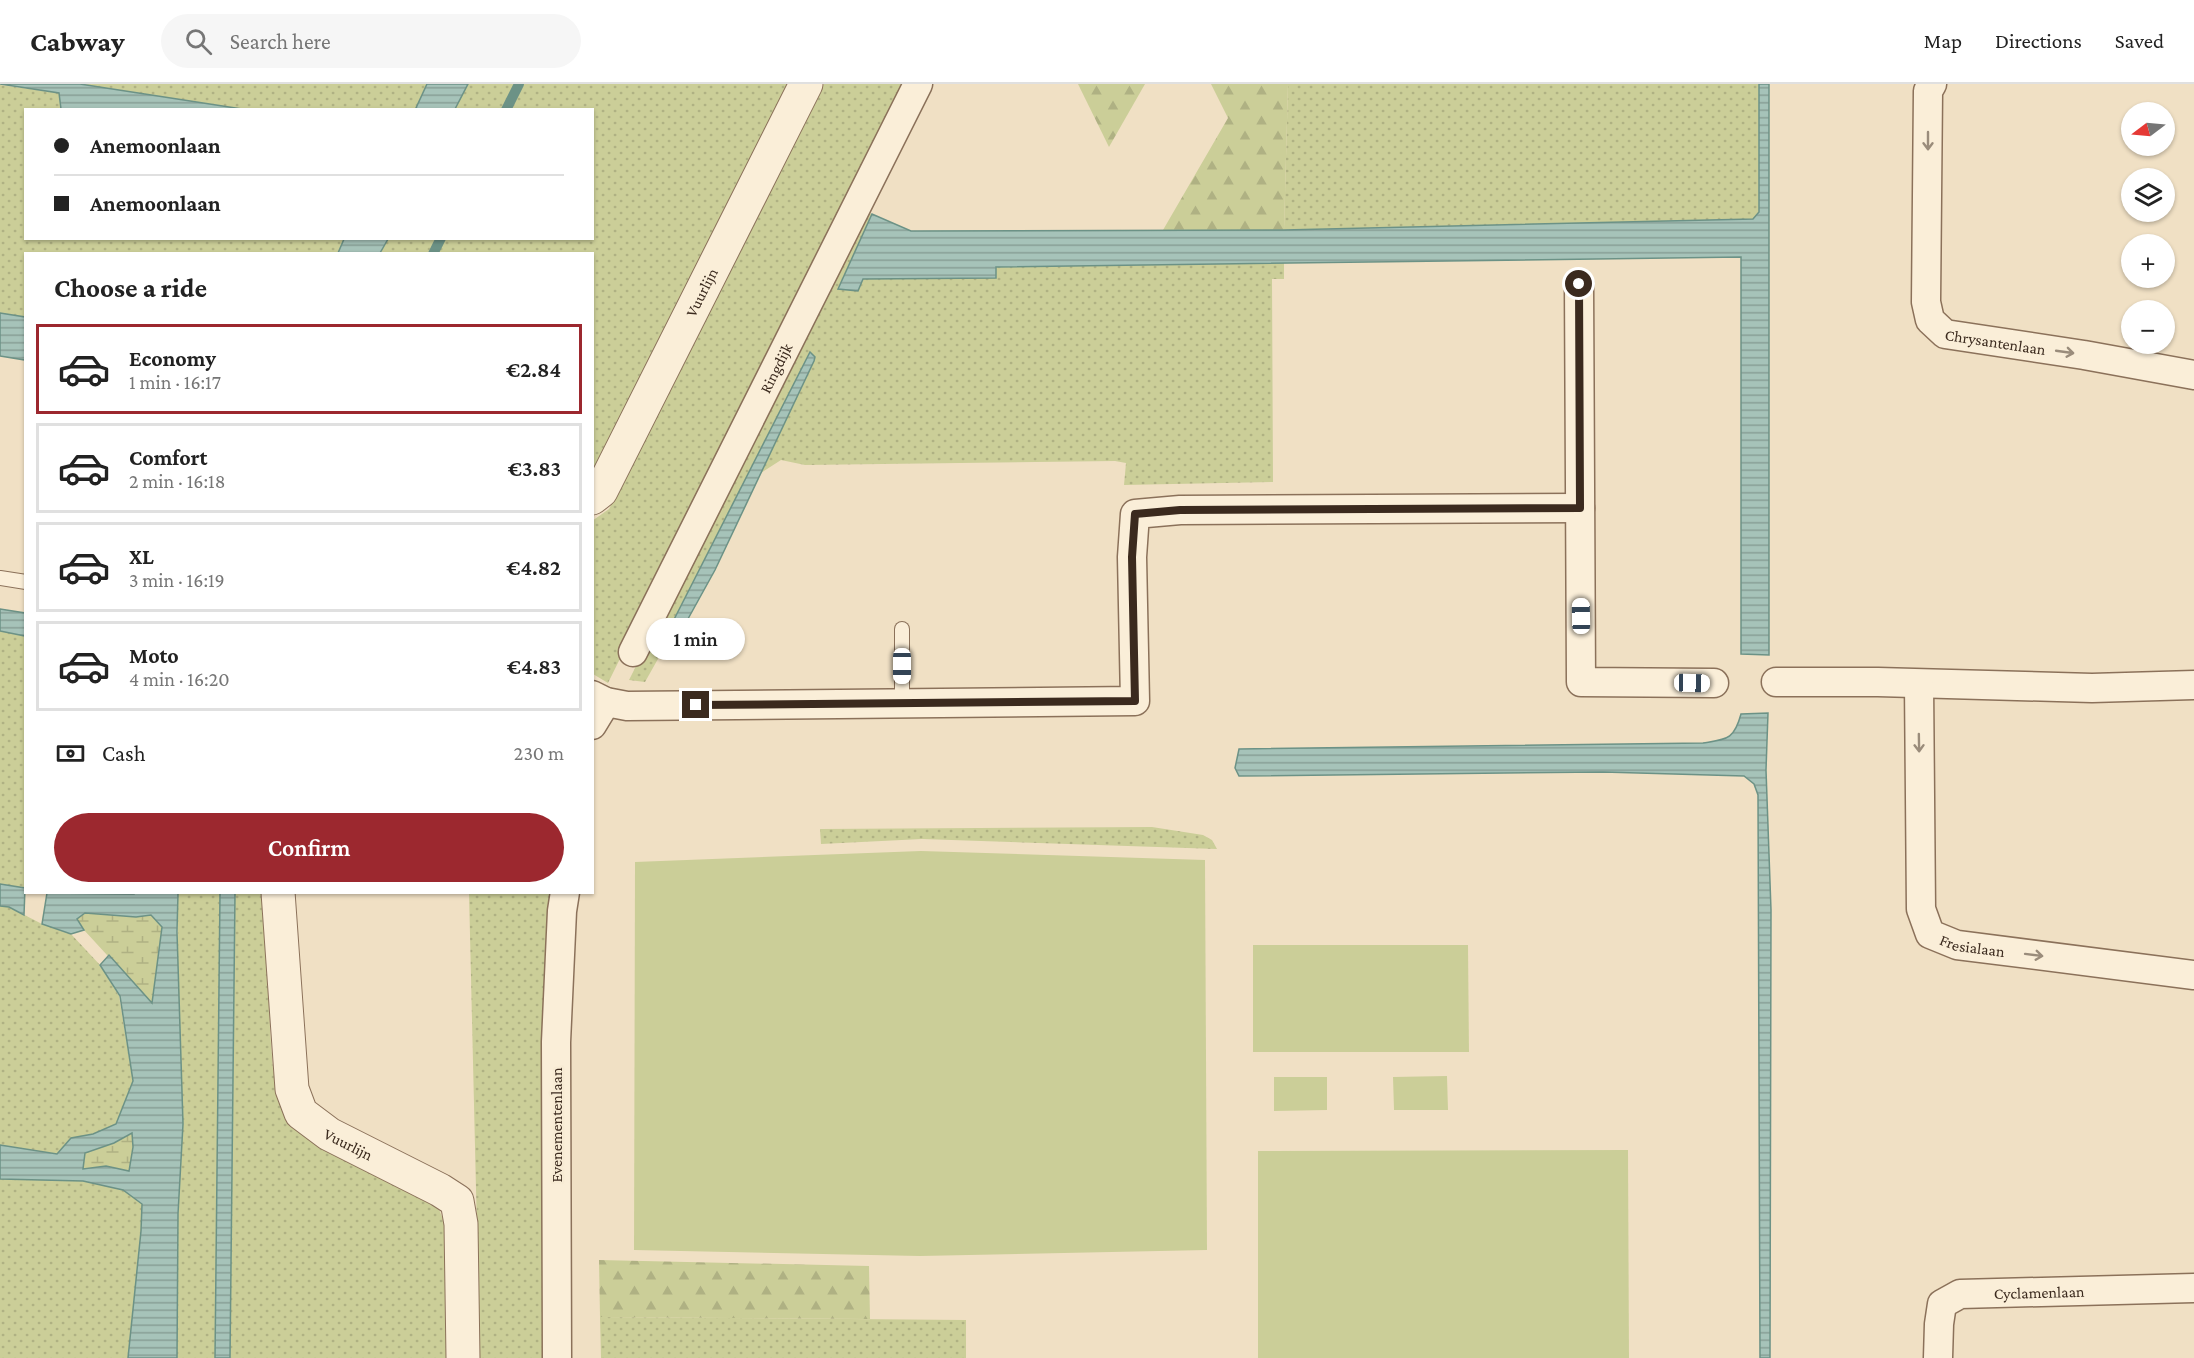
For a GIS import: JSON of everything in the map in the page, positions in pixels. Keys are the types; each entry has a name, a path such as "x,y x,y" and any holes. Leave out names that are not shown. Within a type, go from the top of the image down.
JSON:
{"street":[{"name":"Vuurlijn","path":"594,496 601,490 806,84"},
{"name":"Ringdijk","path":"633,652 918,84"},
{"name":"Chrysantenlaan","path":"1932,84 1928,91 1926,302 1930,320 1945,334 2084,355 2194,375"},
{"path":"1579,284 1581,682 1714,683"},
{"path":"597,707 1135,701 1132,557 1135,514 1180,510 1580,508"},
{"path":"1776,682 1878,682 2092,688 2194,685"},
{"name":"Fresialaan","path":"1919,684 1921,909 1930,934 1957,945 2194,975"},
{"name":"Vuurlijn","path":"278,894 292,1089 301,1113 329,1134 440,1190 457,1201 461,1224 463,1358"},
{"name":"Evenementenlaan","path":"557,1358 556,1042 565,894"},
{"name":"Cyclamenlaan","path":"1938,1358 1942,1304 1960,1294 2194,1288"}],"lane":[{"path":"0,578 24,582"},
{"path":"902,629 902,703"}],"green space":[{"path":"80,84 427,84 417,108 236,108"},
{"path":"468,84 789,84 594,473 594,252 381,252 387,240 594,240 594,108 456,108"},
{"path":"824,84 904,84 608,683 594,675 594,520 609,509"},
{"path":"1078,84 1145,84 1109,147"},
{"path":"1211,84 1288,84 1284,230 1163,230 1228,118"},
{"path":"1288,84 1759,84 1759,212 1753,219 1284,230"},
{"path":"0,85 59,93 61,108 24,108 24,240 344,240 339,252 24,252 24,317 0,313"},
{"path":"865,212 872,214 839,289 857,290 863,279 995,278 996,267 1284,263 1284,279 1272,279 1273,482 1124,485 1126,463 1115,461 805,465 781,460 761,473 814,361 810,352 660,647 663,650 645,682 629,680"},
{"path":"0,631 24,636 24,888 0,884"},
{"path":"1152,827 1203,835 1212,840 1217,849 922,839 821,844 820,829"},
{"path":"921,851 1205,860 1207,1250 920,1256 634,1250 635,862"},
{"path":"178,894 220,894 215,1358 177,1358"},
{"path":"235,894 268,894 270,1031 273,1069 282,1109 438,1207 447,1229 448,1358 230,1358"},
{"path":"469,894 555,894 547,989 542,1358 480,1358"},
{"path":"0,906 9,907 42,924 71,934 100,965 119,996 133,1081 116,1124 93,1134 71,1138 57,1154 0,1145"},
{"path":"85,913 136,917 151,915 162,927 152,1004 84,930 77,919"},
{"path":"1253,945 1468,945 1469,1052 1253,1052"},
{"path":"1447,1076 1448,1110 1394,1110 1393,1077"},
{"path":"1274,1077 1327,1077 1327,1110 1274,1111"},
{"path":"133,1133 129,1171 106,1166 83,1170 85,1153 114,1143"},
{"path":"1628,1150 1629,1358 1258,1358 1258,1151"},
{"path":"0,1179 83,1181 123,1190 142,1204 128,1358 0,1358"},
{"path":"599,1260 869,1266 870,1319 600,1317"},
{"path":"600,1317 966,1320 966,1358 601,1358"}],"water":[{"path":"0,84 80,84 236,108 61,108 59,93"},
{"path":"427,84 468,84 456,108 416,108"},
{"path":"1759,84 1769,84 1769,655 1741,654 1741,257 996,267 996,278 863,279 858,291 838,289 872,214 911,231 1284,230 1753,219 1759,212"},
{"path":"343,240 387,240 381,252 338,252"},
{"path":"0,313 24,317 24,360 0,356"},
{"path":"810,352 815,357 814,361 715,570 668,655 660,647"},
{"path":"0,609 24,613 24,636 0,631"},
{"path":"1768,713 1766,770 1771,910 1770,1358 1760,1358 1758,795 1754,784 1744,776 1603,772 1239,776 1235,768 1239,749 1703,743 1724,739 1732,734 1741,714"},
{"path":"0,884 24,888 24,915 9,907 0,906"},
{"path":"47,894 178,894 177,932 183,1124 178,1214 177,1358 128,1358 142,1204 123,1190 83,1181 0,1179 0,1145 57,1154 71,1138 93,1134 116,1124 133,1081 120,996 100,965 109,955 152,1003 162,927 151,915 136,917 85,913 77,919 84,930 71,934 42,924","holes":["132,1133 133,1147 129,1171 106,1166 83,1169 85,1153 114,1143"]},
{"path":"220,894 235,894 230,1358 215,1358"}],"waterway":[{"path":"507,108 519,84"},
{"path":"434,252 440,240"}],"route":[{"path":"696,705 1135,701 1132,557 1135,514 1180,510 1580,508 1579,284"}]}
